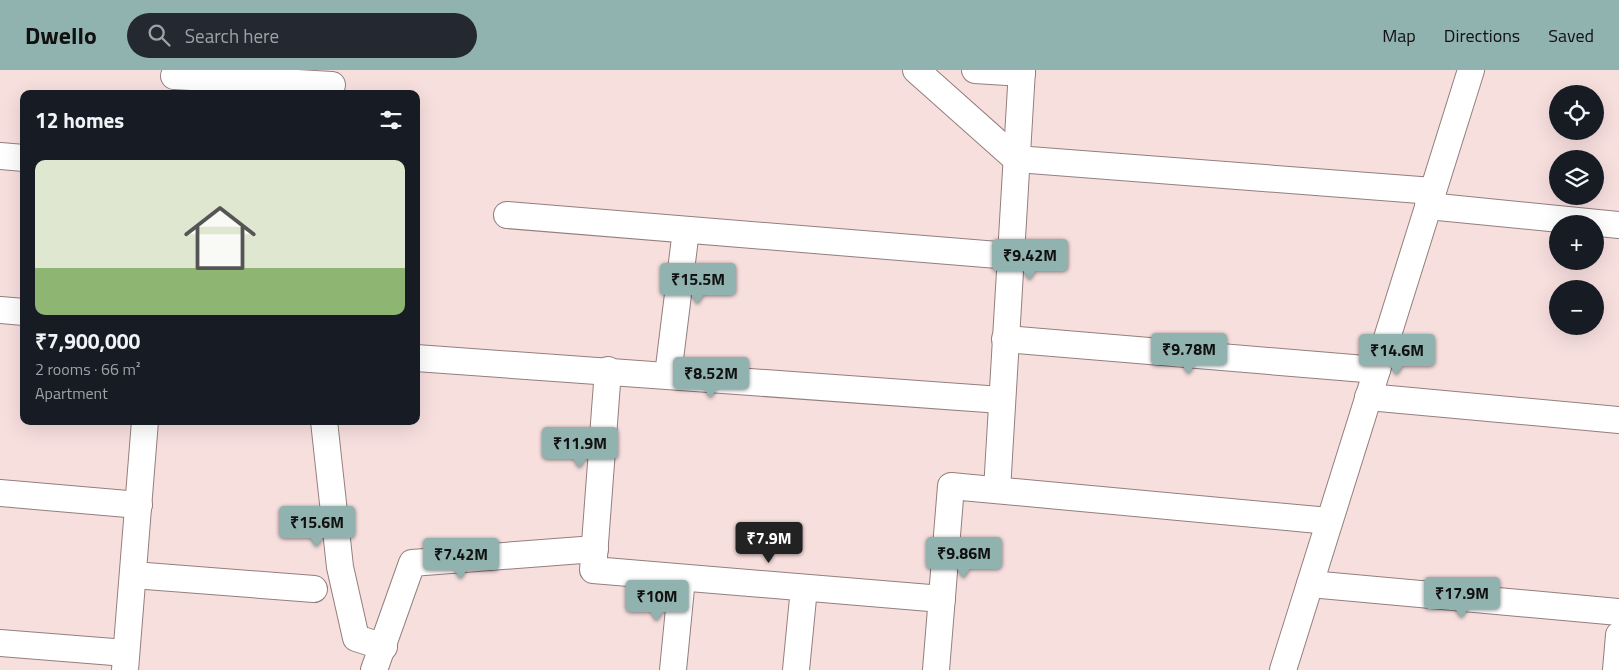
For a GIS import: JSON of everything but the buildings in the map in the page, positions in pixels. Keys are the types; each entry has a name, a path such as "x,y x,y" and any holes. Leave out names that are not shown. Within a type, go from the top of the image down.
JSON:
{"street":[{"path":"916,70 1016,159 1431,198 1619,225"},
{"path":"975,70 1022,72 997,490"},
{"path":"1283,670 1471,70"},
{"path":"174,80 332,85"},
{"path":"0,156 20,158"},
{"path":"507,215 1010,256"},
{"path":"668,375 686,230"},
{"path":"0,310 20,312"},
{"path":"1005,339 1377,370"},
{"path":"420,358 608,370 1001,400"},
{"path":"608,370 593,570 942,599"},
{"path":"1368,397 1619,420"},
{"path":"0,642 126,661 145,425"},
{"path":"331,425 340,567 356,638 384,646"},
{"path":"936,670 951,486 1329,521"},
{"path":"0,493 139,506"},
{"path":"374,670 412,563 594,549"},
{"path":"133,575 314,589"},
{"path":"673,670 682,578"},
{"path":"1310,584 1619,612"},
{"path":"796,670 804,588"},
{"path":"1616,670 1619,635"}]}
